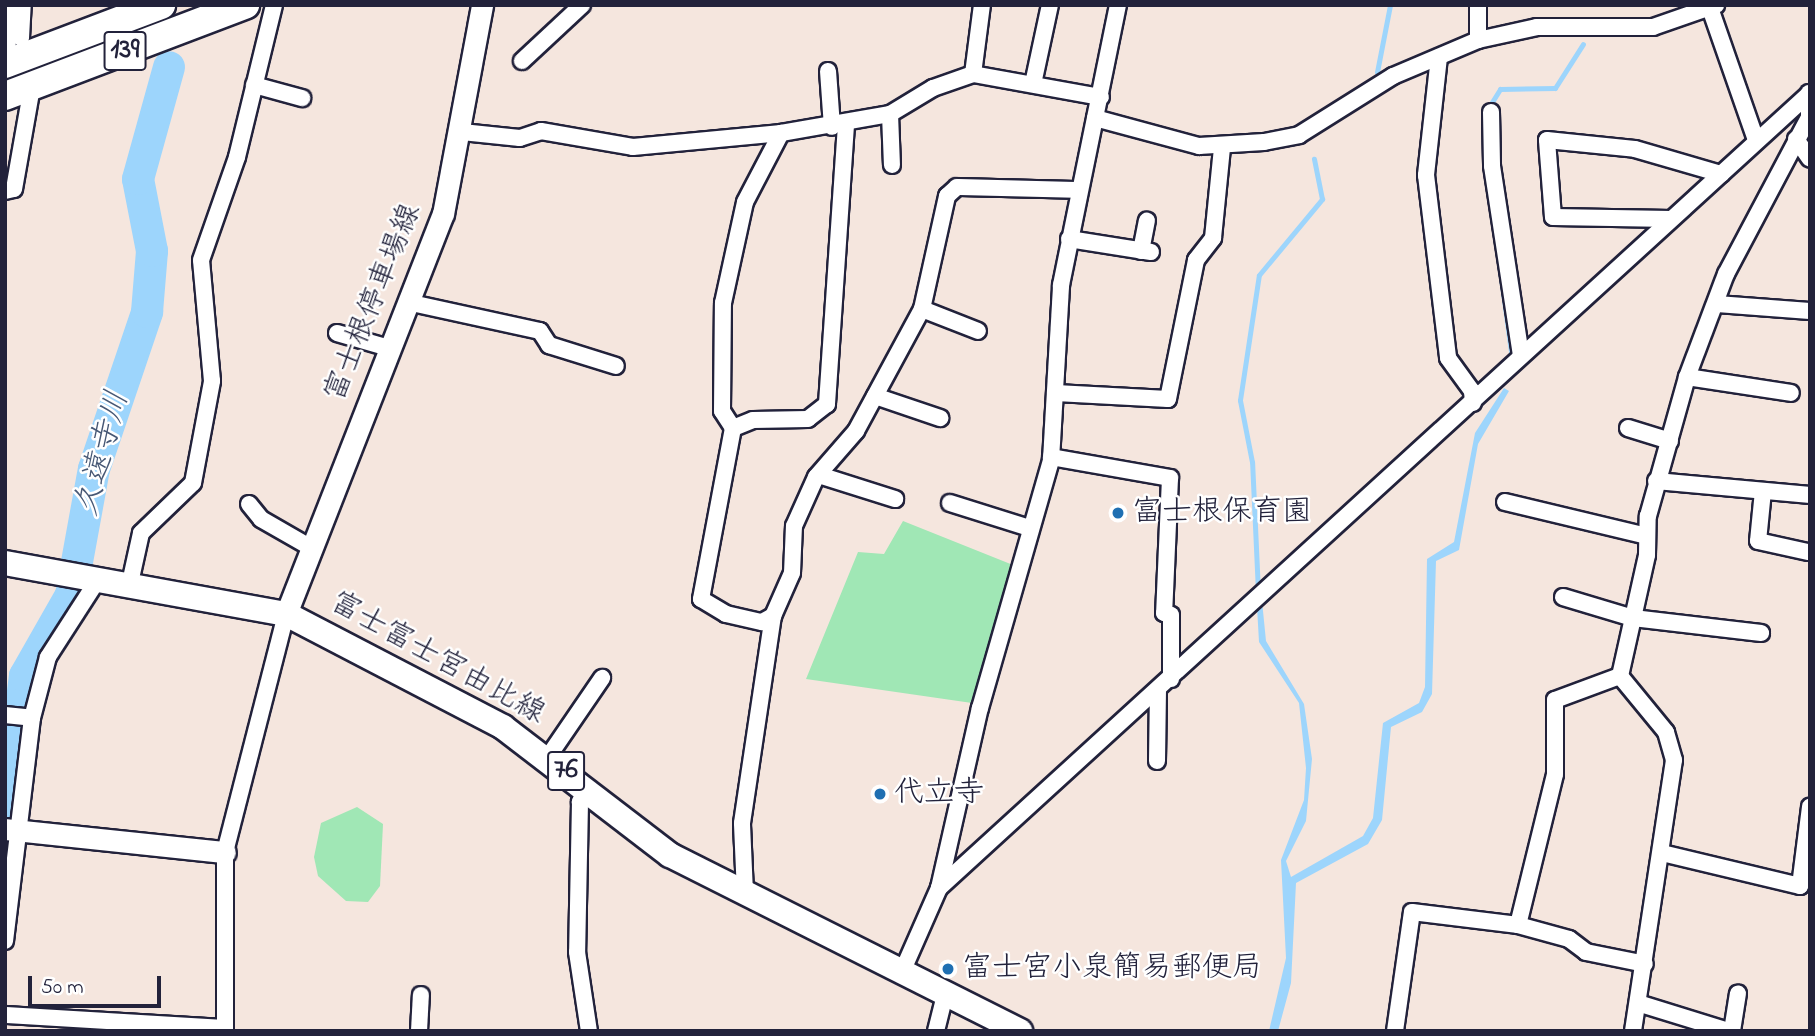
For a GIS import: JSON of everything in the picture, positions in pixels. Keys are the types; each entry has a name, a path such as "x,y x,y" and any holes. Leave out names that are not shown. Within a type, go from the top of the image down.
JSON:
{"highway":[{"name":"139","path":"6,64 162,5"},
{"name":"139","path":"5,96 245,5"}],"main road":[{"name":"富士根停車場線","path":"286,614 308,546 443,214 462,132 482,5"},
{"name":"富士富士宮由比線","path":"5,563 130,583 286,614 397,668 548,757 670,855 1020,1031"},
{"path":"13,830 225,852"}],"street":[{"path":"6,64 11,5"},
{"path":"21,38 23,5"},
{"path":"130,583 146,526 193,483 212,382 201,260 254,86 274,5"},
{"path":"522,61 582,5"},
{"path":"973,74 982,5"},
{"path":"1033,84 1050,5"},
{"path":"902,972 939,888 1030,528 1051,457 1069,239 1077,190 1101,97 1118,5"},
{"path":"1478,5 1478,40"},
{"path":"1095,118 1222,148 1299,135 1393,76 1478,40 1537,27 1653,27 1713,7 1756,140"},
{"path":"1439,57 1426,175 1448,358 1472,391 1473,403"},
{"path":"733,428 752,420 808,419 827,404 839,126 828,71"},
{"path":"462,132 520,138 541,131 633,147 781,133 839,126 890,114 933,88 973,74 1101,97"},
{"path":"254,86 303,97"},
{"path":"5,191 14,189 32,87"},
{"path":"939,888 1271,589 1521,356 1810,93"},
{"path":"1620,676 1633,618 1656,481 1687,377 1717,304 1809,117 1810,93"},
{"path":"1492,112 1492,166 1521,356"},
{"path":"890,114 892,165"},
{"path":"773,616 762,622 726,614 701,599 733,428 722,411 723,303 745,202 781,133"},
{"path":"1796,139 1810,159"},
{"path":"1671,219 1553,217 1547,140 1635,149 1721,174"},
{"path":"1056,393 1168,399 1196,260 1213,238 1222,148"},
{"path":"745,892 741,823 773,616 792,573 794,526 819,475 856,431 922,309 947,196 957,187 1077,190"},
{"path":"1069,239 1146,252 1147,221"},
{"path":"407,302 540,331 549,345 616,366"},
{"path":"1717,304 1810,311"},
{"path":"922,309 978,331"},
{"path":"337,333 389,348"},
{"path":"1687,377 1791,393"},
{"path":"875,396 940,418"},
{"path":"1628,428 1670,441"},
{"path":"1051,457 1170,478 1164,613 1171,615 1171,679"},
{"path":"819,475 895,499"},
{"path":"1656,481 1810,495"},
{"path":"1763,491 1758,541 1808,552"},
{"path":"1505,502 1647,536"},
{"path":"950,503 1030,528"},
{"path":"249,504 261,519 308,546"},
{"path":"5,941 13,830 30,718 48,657 82,575"},
{"path":"1563,597 1633,618 1761,633"},
{"path":"5,1015 225,1029 225,852 286,614"},
{"path":"1620,676 1666,732 1674,760 1641,1004 1633,1031"},
{"path":"1518,925 1555,774 1555,700 1620,676"},
{"path":"548,757 602,678"},
{"path":"1157,761 1158,691"},
{"path":"7,715 30,718"},
{"path":"587,788 580,802 577,952 589,1031"},
{"path":"1662,853 1800,886 1810,807"},
{"path":"1395,1031 1412,912 1518,925 1569,939 1586,953 1645,964"},
{"path":"1641,1004 1731,1031 1738,993"},
{"path":"936,1031 946,994"},
{"path":"419,1031 421,995"}],"green space":[{"path":"903,521 1013,565 972,703 806,679 858,552 884,554"},
{"path":"357,807 383,824 380,886 368,902 346,901 318,876 314,857 321,823"}],"water":[{"path":"1504,388 1509,391 1478,444 1459,550 1436,561 1432,694 1422,712 1391,727 1382,820 1368,844 1296,883 1291,983 1278,1031 1269,1031 1286,958 1281,860 1304,800 1306,768 1299,703 1259,642 1257,607 1262,601 1266,641 1304,704 1312,759 1306,821 1286,861 1291,877 1363,836 1373,818 1383,723 1419,703 1425,687 1427,559 1454,542 1475,433"}],"waterway":[{"path":"1377,72 1390,5"},
{"path":"1487,110 1500,89 1555,88 1583,44"},
{"name":"久遠寺川","path":"5,836 25,676 71,595 94,469 147,312 152,251 138,179 169,67"},
{"path":"1258,592 1252,462 1240,400 1259,275 1322,199 1314,159"},
{"path":"1497,248 1511,352"}],"place":[{"name":"富士根保育園","path":"1118,513"},
{"name":"代立寺","path":"880,794"},
{"name":"富士宮小泉簡易郵便局","path":"948,969"}]}
